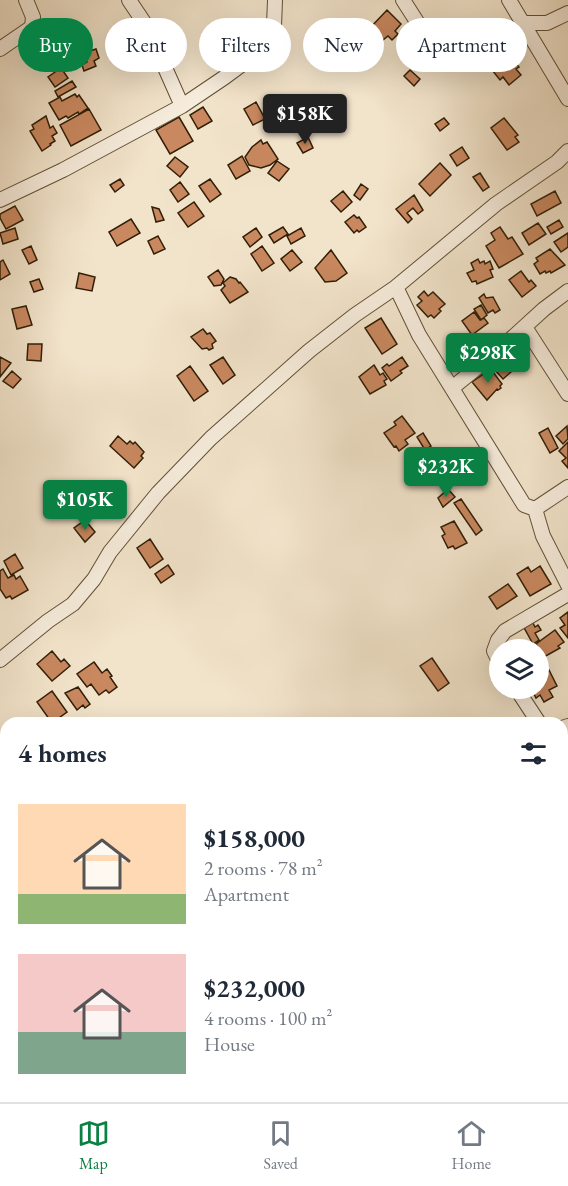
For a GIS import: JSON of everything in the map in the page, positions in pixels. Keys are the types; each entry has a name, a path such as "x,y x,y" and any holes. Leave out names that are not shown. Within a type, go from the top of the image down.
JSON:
{"street":[{"path":"0,49 32,27 33,17 26,0"},
{"path":"129,0 147,27 182,106"},
{"path":"0,200 63,170 182,106 225,78 260,51 274,26 275,0"},
{"path":"403,0 415,18"},
{"path":"509,0 520,18"},
{"path":"527,24 547,23 568,13"},
{"path":"527,29 568,99"},
{"path":"0,660 73,604 94,579 110,552 158,493 211,438 309,351 396,287 496,204 563,161 568,151"},
{"path":"396,287 419,335 524,505 535,509"},
{"path":"452,388 568,291"},
{"path":"525,327 568,394"},
{"path":"535,509 568,487"},
{"path":"535,509 543,536 568,585"},
{"path":"499,639 505,631 568,594"},
{"path":"523,699 535,717"}],"building":[{"path":"387,10 396,19 396,36 392,40 388,36 384,39 384,18 379,18"},
{"path":"96,49 99,58 94,61 96,66 93,67 93,50"},
{"path":"55,72 64,72 68,78 55,87 48,77"},
{"path":"408,72 412,72 420,79 414,86 404,76"},
{"path":"494,72 518,72 521,75 509,85 503,77 500,80"},
{"path":"72,81 76,87 58,97 55,91"},
{"path":"75,94 77,97 79,95 88,108 79,114 78,112 59,120 49,103 60,97 62,101"},
{"path":"256,102 265,119 253,125 244,109"},
{"path":"203,107 212,121 198,129 190,115"},
{"path":"89,109 101,130 71,146 60,125"},
{"path":"302,111 309,122 294,132 286,121"},
{"path":"46,116 50,128 53,126 57,133 52,136 55,141 42,151 30,131 34,129 32,125"},
{"path":"179,117 193,141 170,154 156,130"},
{"path":"444,118 449,124 440,131 435,124"},
{"path":"504,118 518,135 515,137 519,142 507,150 491,128"},
{"path":"308,137 313,148 303,153 297,143"},
{"path":"261,140 263,144 267,142 278,159 261,168 249,165 245,157"},
{"path":"462,147 469,158 457,166 450,155"},
{"path":"242,156 250,171 236,179 228,165"},
{"path":"175,157 188,167 180,177 167,166"},
{"path":"277,161 289,169 279,181 268,173"},
{"path":"440,163 451,175 430,196 419,184"},
{"path":"480,173 489,187 483,191 473,177"},
{"path":"120,179 124,185 115,192 110,185"},
{"path":"210,179 221,194 210,202 199,186"},
{"path":"180,182 189,194 178,202 170,190"},
{"path":"361,184 368,189 360,200 354,195"},
{"path":"343,191 352,202 341,212 331,201"},
{"path":"555,191 561,203 537,216 531,204"},
{"path":"414,195 423,210 418,214 413,208 407,213 412,219 408,223 396,209"},
{"path":"194,202 204,216 188,227 178,213"},
{"path":"15,206 23,220 6,229 0,214"},
{"path":"152,207 159,209 164,220 156,222"},
{"path":"354,215 359,217 366,227 354,233 345,222"},
{"path":"131,219 140,233 117,246 109,232"},
{"path":"559,220 563,227 551,234 547,227"},
{"path":"538,223 546,234 529,245 522,233"},
{"path":"283,227 288,234 274,243 269,235"},
{"path":"500,227 508,239 512,237 523,254 499,268 486,246 495,240 491,233"},
{"path":"15,228 18,239 3,244 0,233"},
{"path":"256,228 262,237 250,247 243,237"},
{"path":"301,228 305,236 291,244 287,236"},
{"path":"568,233 568,247 561,252 554,242"},
{"path":"158,236 165,249 154,254 148,241"},
{"path":"31,246 37,260 29,264 22,250"},
{"path":"262,246 274,263 262,271 251,254"},
{"path":"550,249 565,265 551,273 545,271 540,274 534,264 538,261 536,258"},
{"path":"292,250 302,262 290,271 281,259"},
{"path":"331,250 347,273 336,281 325,282 315,268"},
{"path":"478,259 480,263 484,261 485,264 490,261 493,277 477,284 476,281 472,282 467,273 474,270 471,263"},
{"path":"3,260 10,274 0,280 0,262"},
{"path":"218,270 224,279 221,285 214,286 208,277"},
{"path":"521,271 529,282 531,280 536,286 522,297 509,280"},
{"path":"79,273 95,277 92,291 76,288"},
{"path":"230,277 240,282 248,292 230,303 221,290 225,286 223,283"},
{"path":"39,279 43,289 34,292 30,282"},
{"path":"424,291 428,296 433,292 445,304 434,318 431,315 428,317 417,305 422,301 418,297"},
{"path":"484,294 486,298 493,297 500,310 488,313 479,298"},
{"path":"481,305 487,315 481,320 474,309"},
{"path":"26,306 32,325 17,329 12,309"},
{"path":"474,312 480,320 484,318 488,323 472,335 462,321"},
{"path":"381,318 397,344 382,354 365,328"},
{"path":"203,329 207,334 210,333 216,341 212,344 213,348 209,350 202,349 191,337"},
{"path":"28,344 42,344 41,361 27,360"},
{"path":"0,357 11,363 0,377"},
{"path":"223,357 235,375 223,384 210,365"},
{"path":"402,357 408,366 391,381 382,368"},
{"path":"374,365 380,375 383,373 387,379 384,381 386,385 370,394 359,377"},
{"path":"505,365 511,372 503,379 495,370"},
{"path":"190,366 208,391 194,401 177,376"},
{"path":"12,371 21,379 13,388 3,381"},
{"path":"488,371 490,374 493,372 502,384 501,388 497,389 487,400 472,382"},
{"path":"402,416 415,433 405,440 408,444 399,451 384,433 396,425 394,422"},
{"path":"567,426 568,439 563,444 556,436"},
{"path":"548,428 558,448 550,453 539,433"},
{"path":"423,433 431,446 425,450 417,437"},
{"path":"118,436 127,444 130,441 133,444 135,442 144,452 141,456 143,458 134,468 110,446"},
{"path":"568,442 568,468 562,461 566,458 559,451"},
{"path":"450,452 453,457 460,452 463,458 466,456 474,469 457,480 452,471 448,474 439,459"},
{"path":"448,489 455,497 443,507 438,498"},
{"path":"461,499 482,530 476,535 454,503"},
{"path":"85,520 95,532 85,542 74,528"},
{"path":"454,521 467,543 455,549 453,546 448,548 442,536 445,534 441,527"},
{"path":"150,539 163,559 150,568 137,548"},
{"path":"15,554 23,568 11,575 4,561"},
{"path":"168,565 174,574 161,583 155,574"},
{"path":"540,566 551,584 530,596 517,574 528,567 531,572"},
{"path":"3,569 8,578 14,575 16,579 20,576 28,590 12,599 10,596 6,598 0,589 0,571"},
{"path":"508,584 517,596 497,609 489,597"},
{"path":"568,612 568,638 560,628 565,625 560,618"},
{"path":"531,619 535,627 538,625 541,630 535,633 538,639 530,639 522,624"},
{"path":"555,630 564,642 558,646 560,648 549,654 549,639 543,639"},
{"path":"52,651 61,662 64,659 70,666 52,681 37,664"},
{"path":"432,658 449,683 438,691 420,666"},
{"path":"94,662 102,673 107,669 112,676 110,677 117,687 109,693 106,690 99,695 91,684 87,687 77,674"},
{"path":"549,670 557,686 549,690"},
{"path":"78,687 90,704 85,708 83,705 77,710 65,693"},
{"path":"549,690 553,697 544,702 542,699 549,699"},
{"path":"52,691 67,712 60,717 48,717 37,702"}]}
